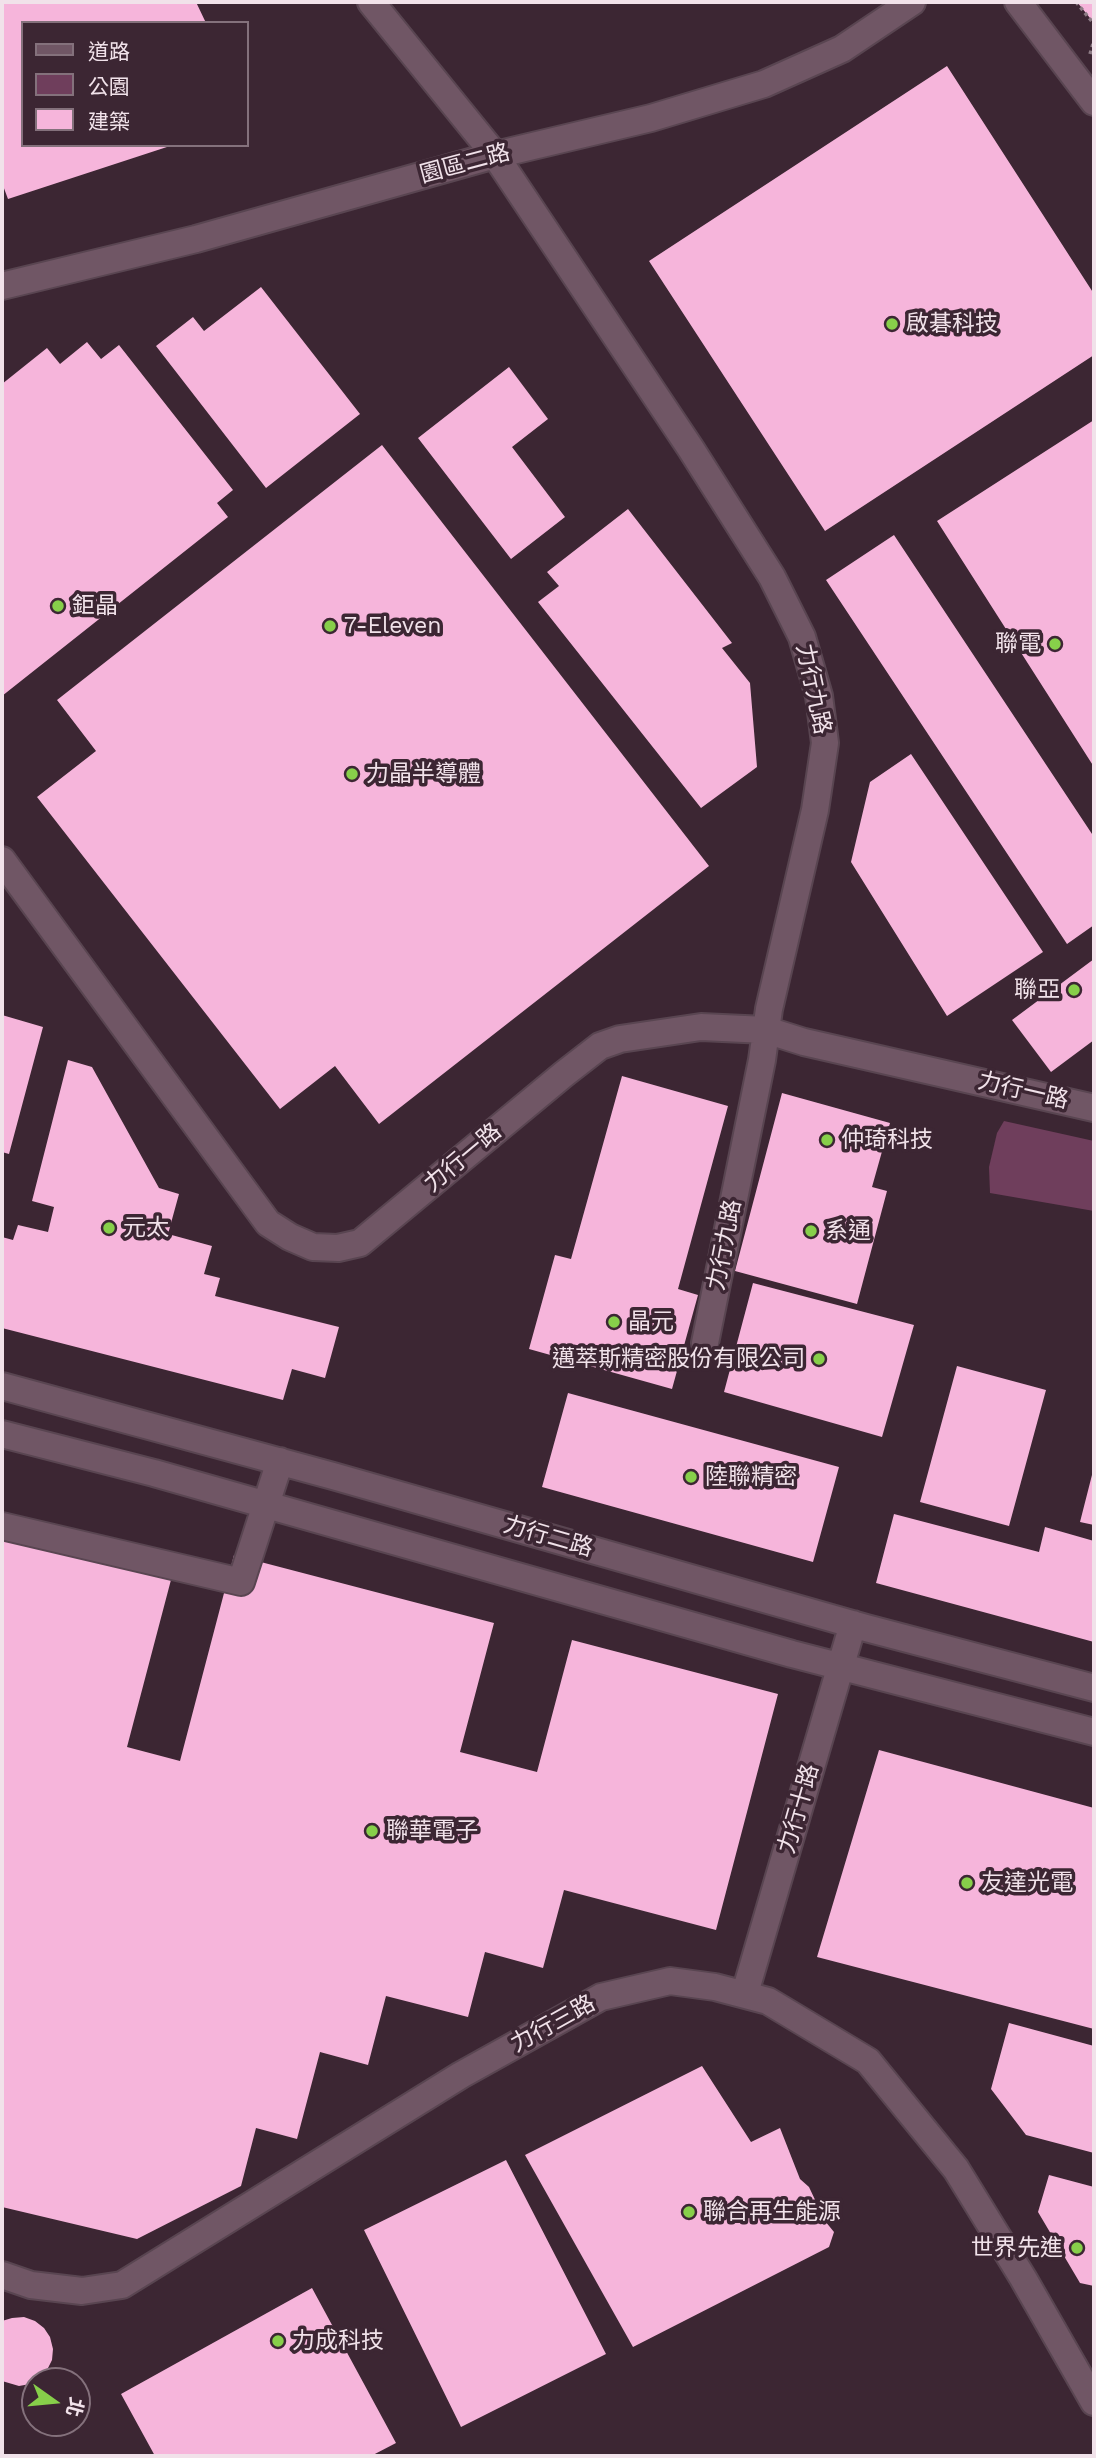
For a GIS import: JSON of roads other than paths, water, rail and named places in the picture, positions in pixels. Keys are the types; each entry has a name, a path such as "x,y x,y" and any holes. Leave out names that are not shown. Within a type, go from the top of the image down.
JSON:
{"street":[{"name":"力行九路","path":"371,2 495,156 691,449 772,577 802,637 819,696 825,743 815,810 795,889 705,1343"},
{"name":"園區二路","path":"2,286 195,239 495,156 650,118 764,83 842,49 912,2"},
{"path":"1018,2 1090,79"},
{"name":"力行一路","path":"2,860 268,1223 313,1247 338,1248 360,1243 564,1074 600,1046 620,1039 701,1027 766,1030 804,1042 1094,1108"},
{"name":"力行二路","path":"2,1386 280,1461 853,1624 1094,1688"},
{"name":"力行二路","path":"2,1434 166,1477 839,1666 1094,1732"},
{"path":"2,1526 241,1581 280,1461"},
{"name":"力行十路","path":"745,1993 853,1624"},
{"name":"力行三路","path":"2,2275 31,2285 82,2291 122,2285 461,2075 601,1997 670,1981 745,1993 768,2001 868,2061 957,2169 1024,2278 1094,2402"}],"place":[{"name":"啟碁科技","path":"892,324"},
{"name":"鉅晶","path":"58,606"},
{"name":"7-Eleven","path":"330,626"},
{"name":"聯電","path":"1055,644"},
{"name":"力晶半導體","path":"352,774"},
{"name":"聯亞","path":"1074,990"},
{"name":"仲琦科技","path":"827,1140"},
{"name":"元太","path":"109,1228"},
{"name":"系通","path":"811,1231"},
{"name":"晶元","path":"614,1322"},
{"name":"邁萃斯精密股份有限公司","path":"819,1359"},
{"name":"陸聯精密","path":"691,1477"},
{"name":"聯華電子","path":"372,1831"},
{"name":"友達光電","path":"967,1883"},
{"name":"聯合再生能源","path":"689,2212"},
{"name":"世界先進","path":"1077,2248"},
{"name":"力成科技","path":"278,2341"}]}
